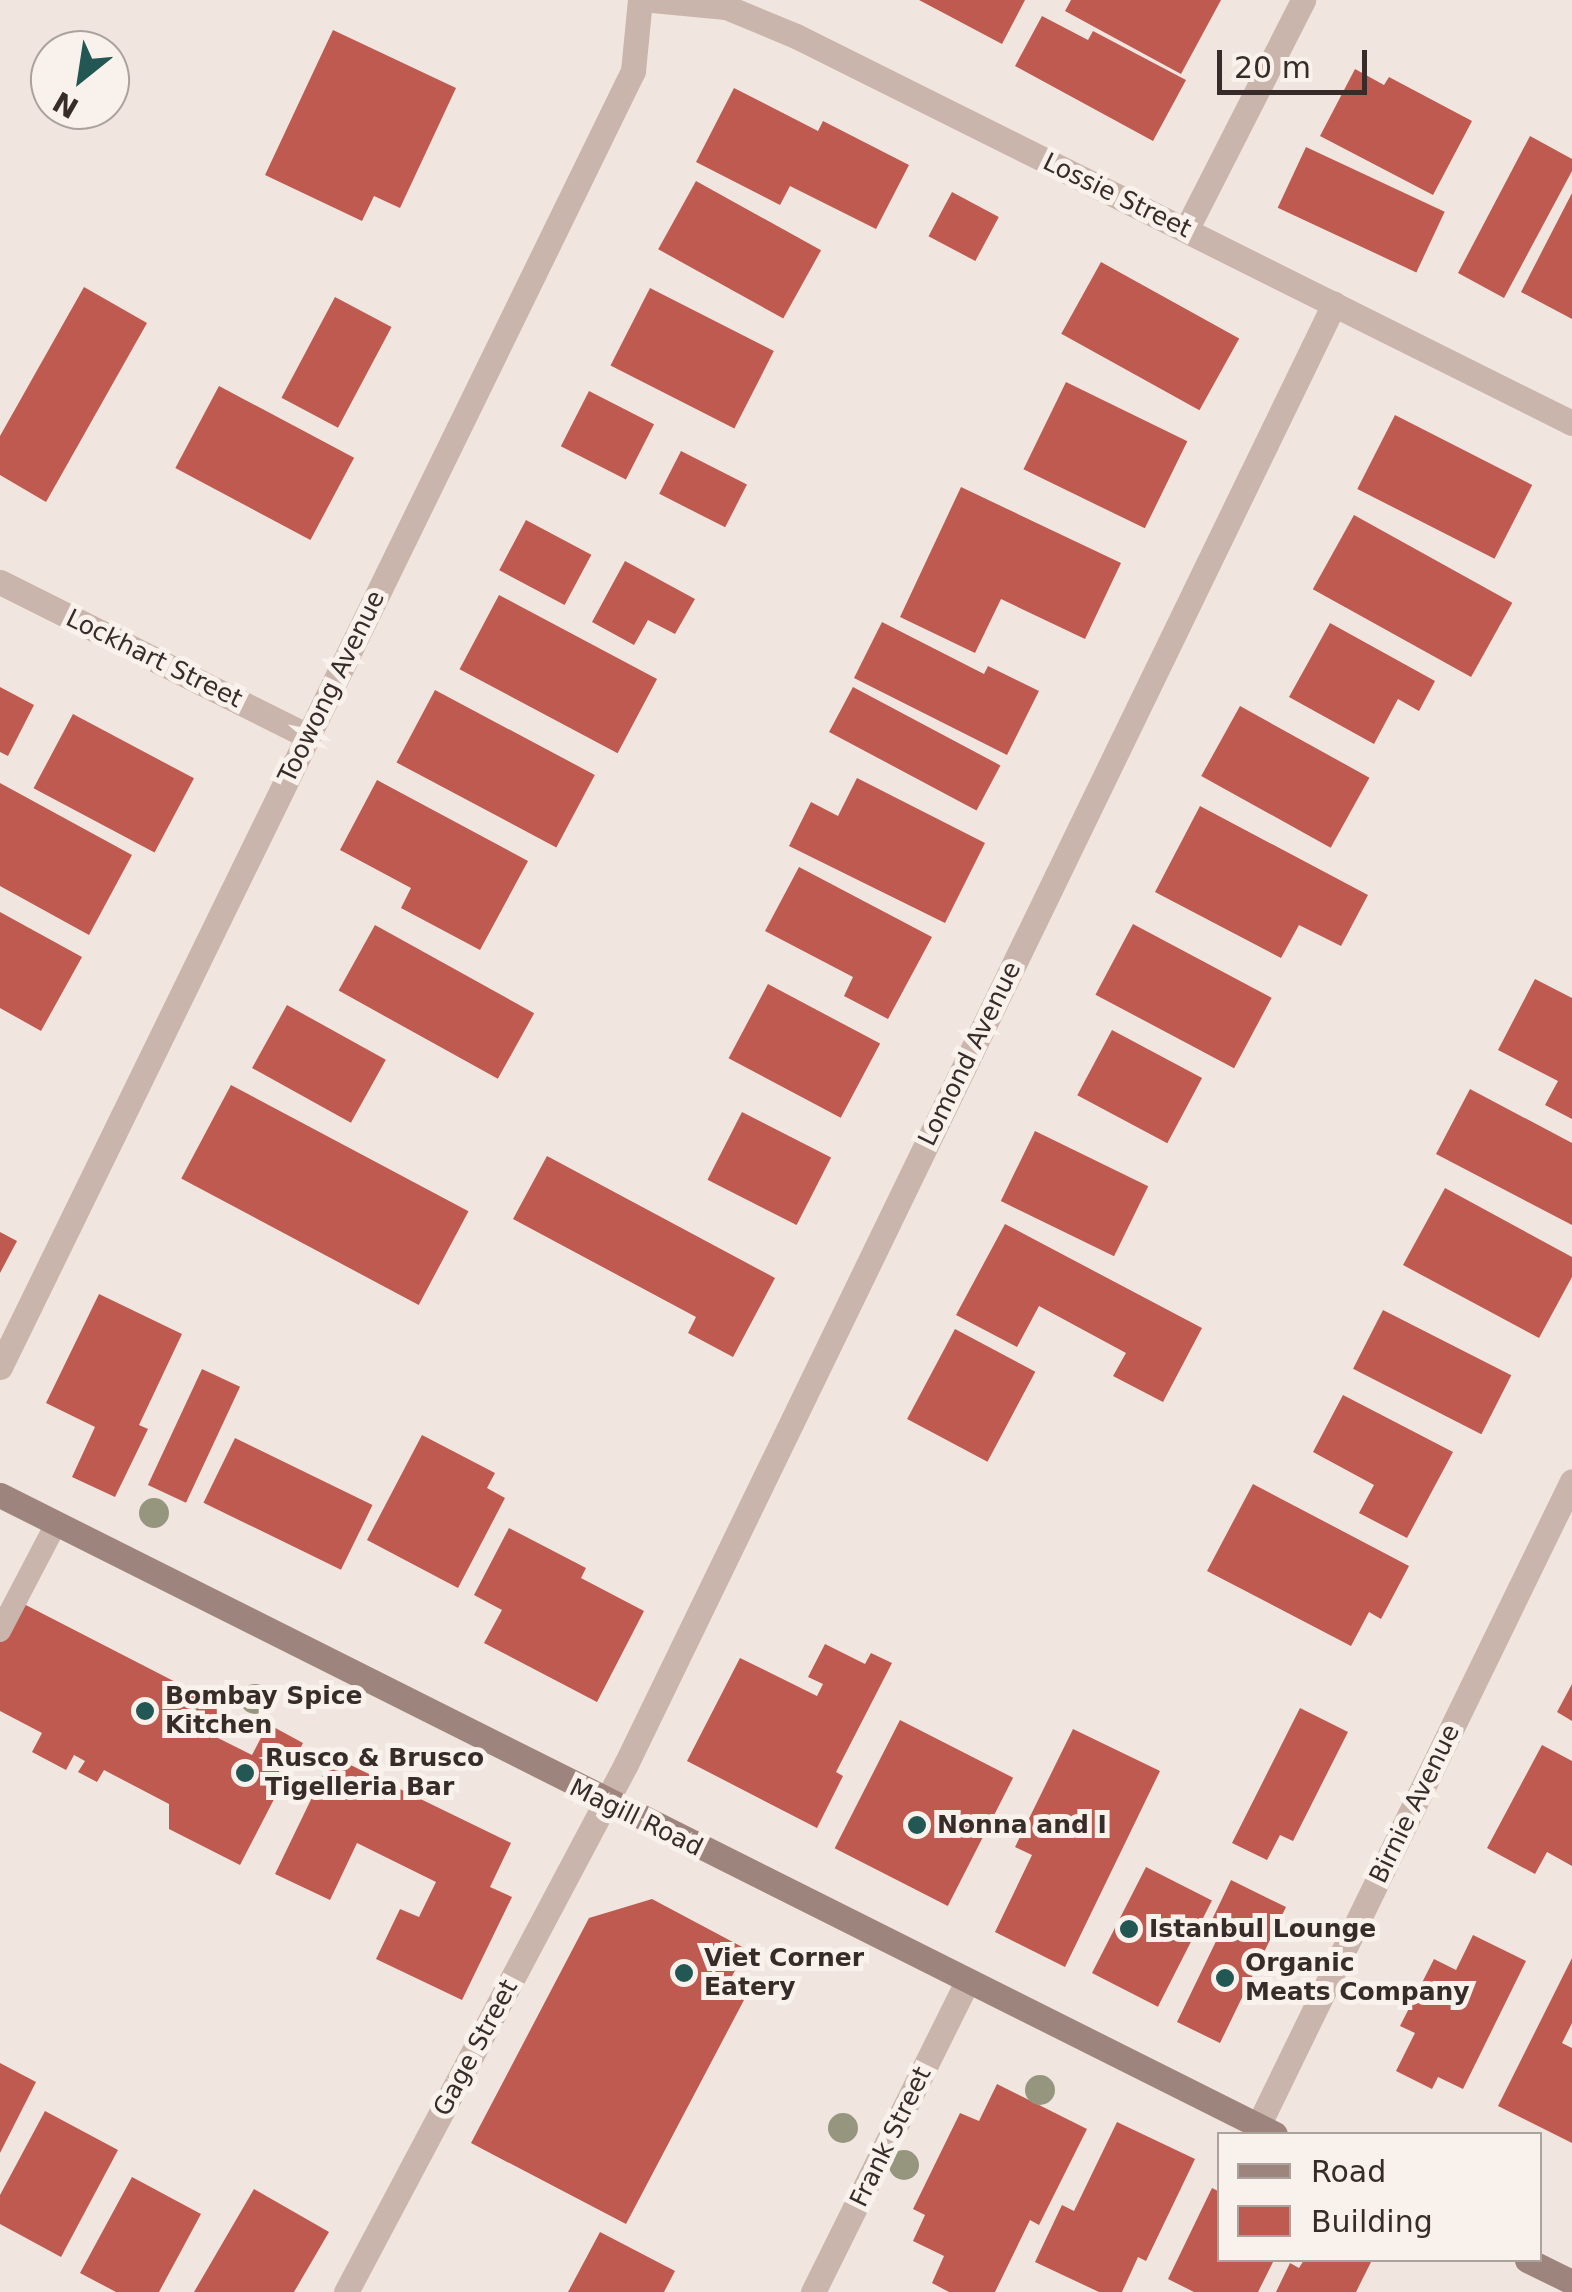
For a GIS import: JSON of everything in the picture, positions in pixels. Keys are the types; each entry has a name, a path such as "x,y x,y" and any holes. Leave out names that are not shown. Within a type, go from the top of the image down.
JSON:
{"main road":[{"name":"Magill Road","path":"0,1495 606,1804 1266,2130"},
{"path":"1531,2262 1572,2282"}],"street":[{"name":"Toowong Avenue","path":"0,1367 633,71 640,0"},
{"name":"Lossie Street","path":"652,0 726,7 796,36 1572,423"},
{"path":"1186,230 1303,0"},
{"name":"Lomond Avenue","path":"606,1804 1334,304"},
{"name":"Lockhart Street","path":"0,582 308,736"},
{"name":"Birnie Avenue","path":"1266,2130 1572,1481"},
{"name":"Gage Street","path":"346,2292 606,1804"},
{"name":"Frank Street","path":"813,2292 967,1982"}],"lane":[{"path":"0,1631 56,1524"}],"building":[{"path":"919,0 1025,0 1002,44"},
{"path":"1071,0 1221,0 1181,74 1065,11"},
{"path":"1042,16 1088,40 1093,31 1186,80 1153,141 1015,66"},
{"path":"333,30 456,88 400,208 374,196 362,221 265,175"},
{"path":"1355,69 1384,85 1389,77 1472,121 1433,195 1320,136"},
{"path":"734,88 818,131 823,121 909,165 876,229 790,186 780,205 696,162"},
{"path":"1530,136 1572,159 1572,171 1504,298 1458,273"},
{"path":"1306,147 1445,212 1416,272 1278,208"},
{"path":"696,181 821,250 783,319 658,249"},
{"path":"952,192 999,217 975,261 929,236"},
{"path":"1572,193 1572,319 1521,292"},
{"path":"1101,262 1239,339 1199,410 1061,334"},
{"path":"84,287 147,323 46,502 0,475 0,436"},
{"path":"650,288 774,351 734,429 611,366"},
{"path":"335,297 392,327 338,428 281,398"},
{"path":"1066,382 1187,441 1145,528 1023,469"},
{"path":"219,386 354,458 310,540 175,468"},
{"path":"589,391 654,424 626,479 561,446"},
{"path":"1395,415 1532,485 1495,559 1357,489"},
{"path":"681,451 747,485 725,527 659,494"},
{"path":"961,487 1121,563 1085,639 1001,599 975,653 900,617"},
{"path":"1354,515 1512,603 1471,677 1313,589"},
{"path":"526,520 591,555 565,605 499,570"},
{"path":"625,561 695,599 675,634 648,620 634,645 592,622"},
{"path":"499,595 657,679 618,753 460,669"},
{"path":"882,622 984,674 988,666 1039,691 1007,755 854,678"},
{"path":"1330,623 1435,681 1419,711 1398,699 1374,744 1289,697"},
{"path":"0,687 34,705 8,756 0,752"},
{"path":"853,687 1000,765 977,810 829,732"},
{"path":"435,690 595,775 556,847 397,762"},
{"path":"1240,706 1369,778 1331,848 1201,776"},
{"path":"73,714 194,778 155,852 34,788"},
{"path":"857,778 985,843 945,923 789,846 811,802 838,816"},
{"path":"377,780 528,861 480,950 401,908 411,888 340,850"},
{"path":"0,783 132,855 89,935 0,886"},
{"path":"1200,806 1368,895 1341,946 1299,925 1281,958 1155,892"},
{"path":"799,867 932,937 888,1019 844,996 853,977 765,931"},
{"path":"0,912 82,957 41,1031 0,1008"},
{"path":"1133,924 1272,998 1234,1068 1095,995"},
{"path":"375,925 534,1013 498,1079 339,991"},
{"path":"1535,979 1572,998 1572,1119 1545,1105 1558,1081 1498,1050"},
{"path":"768,984 880,1044 841,1118 729,1058"},
{"path":"287,1005 386,1060 351,1123 252,1068"},
{"path":"1112,1030 1202,1078 1167,1143 1077,1095"},
{"path":"231,1085 469,1211 419,1305 181,1179"},
{"path":"1470,1089 1572,1143 1572,1225 1436,1154"},
{"path":"742,1112 831,1157 797,1225 707,1180"},
{"path":"1035,1131 1148,1186 1114,1256 1001,1201"},
{"path":"547,1156 775,1278 733,1357 688,1333 696,1317 513,1219"},
{"path":"1445,1188 1572,1257 1572,1277 1539,1338 1403,1265"},
{"path":"1005,1224 1202,1328 1163,1402 1113,1376 1126,1353 1039,1306 1017,1347 956,1315"},
{"path":"0,1232 17,1241 0,1273"},
{"path":"99,1294 182,1334 139,1425 148,1429 115,1497 72,1477 95,1427 46,1403"},
{"path":"1383,1310 1511,1375 1481,1434 1353,1369"},
{"path":"955,1329 1035,1372 987,1462 907,1419"},
{"path":"202,1369 240,1387 186,1503 148,1485"},
{"path":"1343,1395 1453,1452 1407,1538 1359,1513 1374,1485 1313,1452"},
{"path":"422,1435 495,1473 487,1488 505,1498 458,1588 367,1540"},
{"path":"235,1438 373,1505 341,1570 203,1503"},
{"path":"1253,1484 1409,1566 1381,1619 1369,1612 1351,1646 1207,1571"},
{"path":"509,1528 586,1568 581,1578 644,1611 597,1702 484,1643 502,1610 474,1595"},
{"path":"20,1602 226,1708 212,1735 252,1755 268,1724 303,1743 240,1865 169,1829 169,1804 104,1770 97,1782 78,1772 85,1761 74,1755 66,1770 32,1752 42,1733 0,1711 0,1641"},
{"path":"825,1644 865,1664 871,1653 892,1663 836,1772 843,1776 817,1828 687,1761 740,1658 817,1696 823,1684 808,1677"},
{"path":"1572,1684 1572,1721 1557,1712"},
{"path":"1300,1708 1348,1732 1293,1841 1280,1835 1267,1860 1232,1843"},
{"path":"900,1720 1013,1778 948,1906 835,1848"},
{"path":"1073,1729 1160,1771 1065,1967 995,1932 1032,1855 1015,1847"},
{"path":"1542,1745 1572,1761 1572,1866 1547,1852 1535,1874 1487,1848"},
{"path":"332,1756 511,1843 490,1887 512,1897 462,2000 376,1959 400,1909 419,1917 436,1882 357,1843 330,1900 275,1874"},
{"path":"1146,1867 1212,1901 1158,2007 1092,1973"},
{"name":"Organic Meats Company","path":"1231,1880 1286,1907 1220,2043 1177,2022 1220,1933 1208,1928"},
{"path":"652,1899 746,1949 725,1990 744,2000 626,2224 471,2143 589,1918"},
{"path":"1473,1935 1526,1961 1463,2089 1438,2077 1432,2089 1396,2071 1415,2033 1400,2026 1434,1959 1456,1970"},
{"path":"1572,1958 1572,2023 1562,2043 1572,2048 1572,2143 1498,2106"},
{"path":"0,2063 36,2082 0,2153"},
{"path":"997,2084 1087,2129 1039,2225 1030,2220 995,2292 949,2292 932,2283 944,2256 913,2241 925,2215 913,2209 960,2113 979,2121"},
{"path":"45,2111 118,2150 61,2257 0,2224 0,2195"},
{"path":"1117,2122 1195,2159 1146,2261 1138,2257 1122,2292 1099,2292 1035,2262 1062,2205 1074,2211"},
{"path":"132,2177 201,2214 159,2292 116,2292 80,2273"},
{"path":"1212,2188 1217,2190 1217,2262 1273,2262 1258,2292 1194,2292 1168,2279"},
{"path":"254,2189 329,2232 294,2292 194,2292"},
{"path":"600,2232 675,2271 664,2292 568,2292"},
{"path":"1303,2262 1371,2262 1356,2292 1276,2292 1290,2263 1299,2268"}],"place":[{"name":"Bombay Spice Kitchen","path":"145,1711"},
{"name":"Rusco & Brusco Tigelleria Bar","path":"245,1773"},
{"name":"Nonna and I","path":"917,1825"},
{"name":"Istanbul Lounge","path":"1129,1929"},
{"name":"Viet Corner Eatery","path":"684,1973"},
{"name":"Organic Meats Company","path":"1225,1978"}]}
